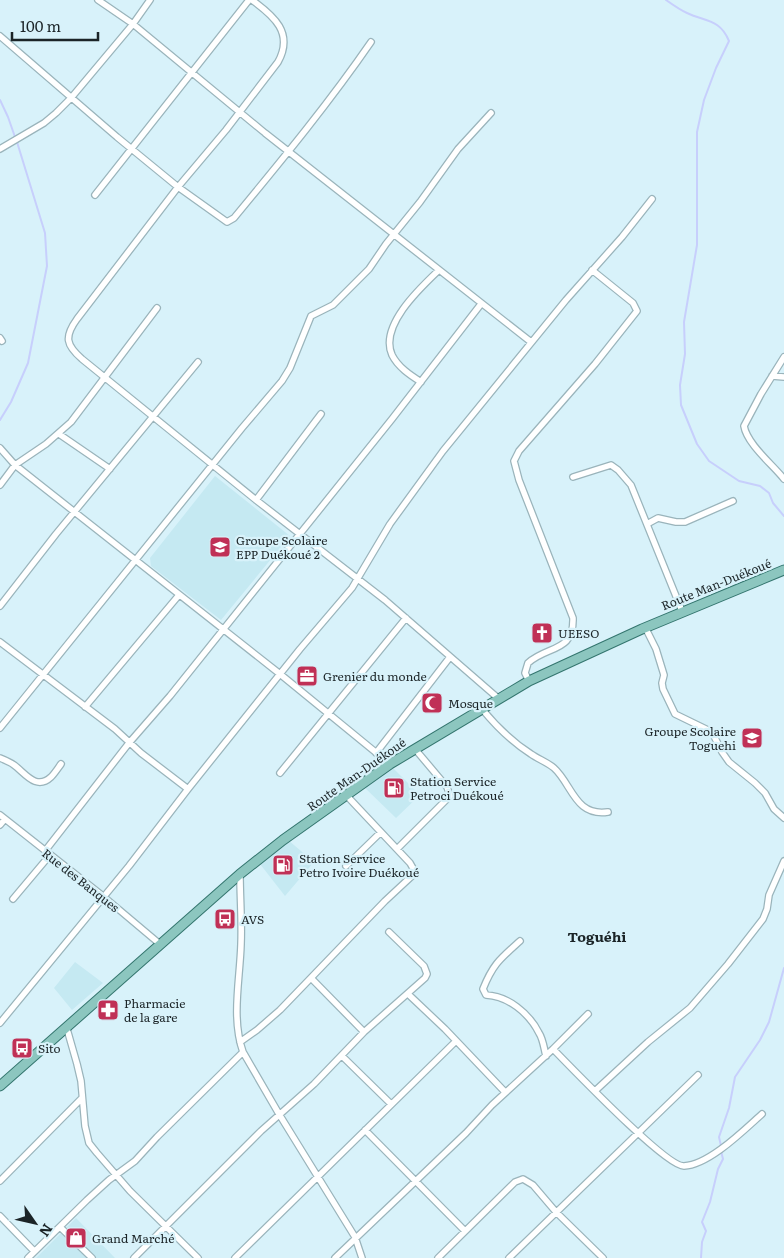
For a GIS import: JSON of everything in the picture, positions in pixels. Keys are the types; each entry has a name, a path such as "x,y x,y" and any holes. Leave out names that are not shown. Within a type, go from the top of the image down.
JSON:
{"main road":[{"name":"Route Man-Duékoué","path":"0,1086 67,1029 240,874 282,840 390,764 529,681 645,627 784,570"}],"street":[{"path":"98,0 132,24 530,342"},
{"path":"0,149 44,123 70,98 150,0"},
{"path":"95,195 250,0 266,10 278,22 283,38 284,49 278,62 240,112 178,186 69,331 68,341 74,351 104,376 256,500 358,578 499,699"},
{"path":"0,36 70,98 132,149 223,220 229,222 348,76 370,42"},
{"path":"0,728 282,381 290,368 311,316 333,305 369,269 393,234 420,202 458,149 491,113"},
{"path":"0,1023 104,897 188,789 358,578 390,524 449,443 530,342 622,237 652,199"},
{"path":"421,382 408,374 396,362 390,348 390,339 394,324 400,314 438,270"},
{"path":"529,681 526,673 528,663 568,640 573,628 573,618 518,480 515,469 516,456 595,364 637,311 633,303 592,270"},
{"path":"13,899 129,743 170,696 481,304"},
{"path":"0,485 15,465 46,444 71,422 157,308"},
{"path":"784,357 744,426 752,442 779,468 784,479"},
{"path":"0,606 198,362"},
{"path":"772,376 784,377"},
{"path":"256,500 321,414"},
{"path":"59,434 110,469"},
{"path":"0,448 15,465 223,628 390,764"},
{"path":"573,477 611,465 631,485 682,611"},
{"path":"647,524 658,518 685,522 733,501"},
{"path":"85,707 179,595"},
{"path":"280,773 406,618"},
{"path":"645,627 656,649 664,675 663,689 675,714 712,732 729,762 760,788 774,809 784,818"},
{"path":"0,642 114,729 188,789"},
{"path":"376,753 450,657"},
{"path":"482,709 496,726 521,747 554,768 574,798 592,811 608,812"},
{"path":"397,849 450,796 447,788 415,749"},
{"path":"0,758 12,763 31,780 36,781 44,781 50,778 61,764"},
{"path":"240,1042 267,1022 414,874 413,867 347,796"},
{"path":"0,825 3,817"},
{"name":"Rue des Banques","path":"3,817 161,945"},
{"path":"346,866 381,832"},
{"path":"596,1090 652,1038 690,1008 728,964 763,919 767,909 768,895 784,861"},
{"path":"240,874 242,943 237,1006 240,1042 279,1114 355,1237 362,1258"},
{"path":"134,1258 279,1114 314,1084 364,1032 425,978 427,970 389,932"},
{"path":"520,942 497,962 490,972 483,989 486,995 497,996 512,1002 527,1017 539,1033 546,1056"},
{"path":"311,978 364,1032"},
{"path":"408,994 456,1040 505,1092"},
{"path":"335,1258 588,1014"},
{"path":"67,1029 77,1064 85,1132 90,1143 130,1190 198,1258"},
{"path":"236,1258 456,1040"},
{"path":"553,1049 671,1162 684,1166 702,1160 724,1147 762,1114"},
{"path":"28,1258 87,1200 135,1161 244,1052"},
{"path":"342,1056 391,1104"},
{"path":"509,1258 698,1075"},
{"path":"0,1182 82,1098"},
{"path":"365,1130 465,1231"},
{"path":"443,1256 465,1231 515,1182 523,1179 534,1185 556,1212 603,1258"},
{"path":"0,1216 34,1252"},
{"path":"60,1227 92,1258"}],"shaded area":[{"name":"Groupe Scolaire EPP Duékoué 2","path":"215,476 290,536 221,620 151,566 150,558"},
{"path":"392,767 420,795 396,818 363,786"},
{"path":"288,840 314,862 285,896 260,864"},
{"path":"75,962 103,983 72,1010 54,988"},
{"name":"Grand Marché","path":"76,1218 115,1258 36,1258"}],"waterway":[{"path":"666,0 684,12 717,25 729,41 704,100 697,132 697,245 684,322 685,354 680,385 681,405 697,444 709,461 739,481 760,486 769,493 773,503 784,516"},
{"path":"0,100 15,137"},
{"path":"0,420 11,402 28,363 47,266 45,233 17,142"},
{"path":"721,1146 719,1137 729,1108 735,1077 760,1040 769,1022 784,968"},
{"path":"701,1258 702,1242 706,1231 702,1222 710,1202 718,1169 723,1159 721,1151"}],"place":[{"name":"Groupe Scolaire EPP Duékoué 2","path":"220,547"},
{"name":"UEESO","path":"542,633"},
{"name":"Grenier du monde","path":"307,676"},
{"name":"Mosque","path":"432,703"},
{"name":"Groupe Scolaire Toguehi","path":"752,738"},
{"name":"Station Service Petroci Duékoué","path":"394,788"},
{"name":"Station Service Petro Ivoire Duékoué","path":"283,865"},
{"name":"AVS","path":"225,919"},
{"name":"Pharmacie de la gare","path":"108,1010"},
{"name":"Sito","path":"22,1048"},
{"name":"Grand Marché","path":"76,1238"}],"district":[{"name":"Toguéhi","path":"597,936"}]}
